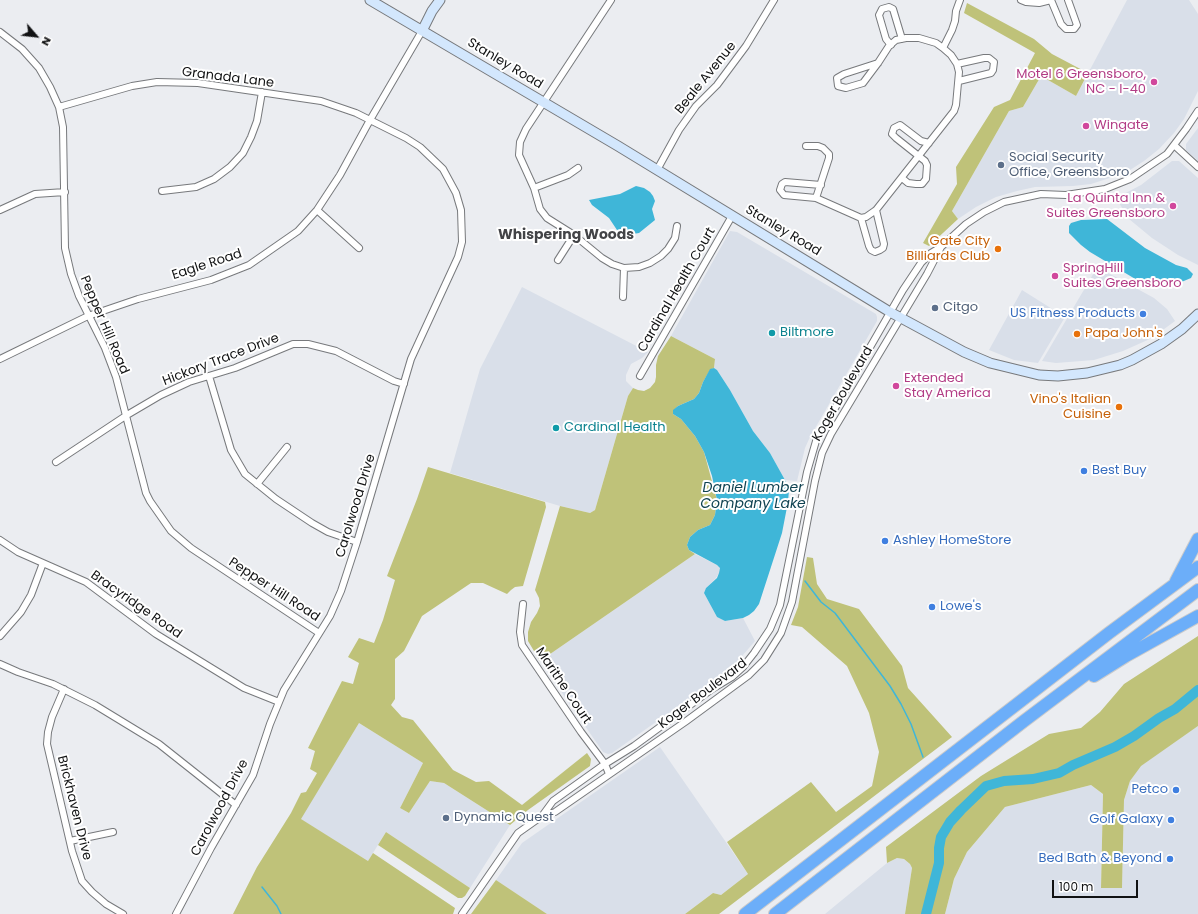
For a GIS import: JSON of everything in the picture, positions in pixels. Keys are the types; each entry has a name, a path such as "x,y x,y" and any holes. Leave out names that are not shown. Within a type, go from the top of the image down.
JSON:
{"highway":[{"path":"1175,583 1198,539"},
{"path":"745,914 1175,583 1198,567"},
{"path":"775,914 1024,721 1198,590"},
{"path":"1024,721 1126,656 1198,616"}],"street":[{"name":"Stanley Road","path":"370,0 544,102 890,312 964,352 990,363 1013,370 1039,375 1058,376 1087,373 1120,365 1132,360 1161,344 1182,329 1198,314"},
{"name":"Eagle Road","path":"0,358 88,316 138,299 211,280 249,266 298,231 317,210 340,175 432,11 440,0"},
{"path":"610,0 526,129 520,142 520,155 534,188 540,209 547,218 574,235 602,258 624,268 639,267 650,263 661,256 668,249 675,238 677,226"},
{"name":"Beale Avenue","path":"657,170 679,130 696,106 717,85 746,46 774,0"},
{"path":"943,48 952,30 960,0"},
{"path":"1021,0 1039,3 1051,0 1061,24 1066,30 1074,29 1077,24 1068,0"},
{"path":"890,45 886,39 879,15 882,9 889,7 893,8 902,39"},
{"name":"Pepper Hill Road","path":"0,32 22,49 39,68 59,107 63,127 65,248 71,274 79,296 116,377 146,493 157,512 171,530 191,548 319,633"},
{"path":"821,185 785,182 782,184 780,190 784,195 816,198 861,218 866,217 876,210 954,111 959,81 957,64 943,48 936,43 919,38 896,40 890,45 878,64 863,83 846,88 838,86 837,78 844,74 878,64"},
{"path":"957,64 984,58 989,58 994,62 993,70 990,73 959,81"},
{"name":"Granada Lane","path":"59,107 132,86 157,82 198,83 321,101 346,108 370,120"},
{"path":"162,191 196,187 214,179 230,167 243,153 251,137 262,92"},
{"name":"Koger Boulevard","path":"542,816 553,801 605,764 634,746 712,689 732,677 743,667 762,642 770,629 780,605 810,456 816,441 890,312 921,263 966,224 984,212 1004,202 1041,194 1066,195 1105,189 1130,179 1167,154 1198,111"},
{"name":"Carolwood Drive","path":"176,914 211,848 253,775 270,724 284,690 330,616 341,591 411,359 458,257 462,242 461,210 456,193 443,169 420,147 406,138 370,120"},
{"path":"902,178 908,183 922,184 926,179 927,165 925,161 918,157 892,134 894,128 900,125 921,141 929,143"},
{"path":"1174,145 1198,167"},
{"path":"806,146 818,146 827,150 829,154 816,198"},
{"path":"534,188 568,175 578,168"},
{"path":"0,210 35,194 65,192"},
{"path":"317,210 359,248"},
{"path":"861,218 871,250 875,252 880,250 883,248 884,244 876,210"},
{"name":"Cardinal Health Court","path":"640,376 732,216"},
{"path":"558,260 574,235"},
{"name":"Koger Boulevard","path":"462,914 518,833 542,816 555,812 750,675 772,649 788,618 815,481 822,453 831,434 937,257 941,247"},
{"path":"623,297 624,268"},
{"name":"Hickory Trace Drive","path":"56,462 127,415 161,395 189,382 235,368 293,344 308,344 336,351 394,381 404,384"},
{"path":"209,376 231,450 244,474 276,499 328,532 357,542"},
{"path":"256,484 287,447"},
{"name":"Bracyridge Road","path":"0,540 18,552 86,582 156,634 244,688 279,702"},
{"path":"0,636 21,612 31,595 44,563"},
{"name":"Marithe Court","path":"523,604 520,632 522,645 584,737 605,764 609,774"},
{"path":"0,664 64,689 96,704 159,744 236,806"},
{"name":"Brickhaven Drive","path":"64,689 48,732 48,744 76,864 82,881 92,892 106,904 123,914"},
{"path":"70,840 113,832"}],"shaded area":[{"path":"1127,0 1189,0 1198,14 1198,91 1184,119 1174,133 1159,149 1144,161 1119,175 1091,184 1035,187 1017,191 996,197 976,207 958,219 952,211 1009,111 1023,107 1041,76 1076,96"},
{"path":"1198,128 1198,161 1186,150 1186,144"},
{"path":"1172,161 1179,161 1198,178 1198,265 1178,255 1152,238 1129,219 1116,198 1141,185"},
{"path":"730,231 737,232 876,314 877,317 877,321 810,437 805,448 797,481 785,480 770,453 753,431 730,390 717,370 714,368 715,359 671,336"},
{"path":"1101,269 1154,298 1167,309 1175,321 1152,338 1123,351 1094,360 1056,363 1042,361 1095,271"},
{"path":"522,287 648,352 642,358 631,364 626,375 626,381 633,388 628,396 595,510 590,513 560,506 450,473 480,369"},
{"path":"1022,290 1065,317 1038,363 1014,360 989,350"},
{"path":"695,554 720,568 716,578 706,588 704,593 717,617 725,621 743,618 755,641 737,662 714,681 612,753 608,754 603,752 540,661"},
{"path":"359,723 423,763 400,808 409,813 430,781 444,783 510,825 470,888 386,832 368,861 300,819"},
{"path":"1198,726 1198,914 945,914 954,879 967,852 1005,807 1091,785 1103,794 1101,888 1122,887 1124,800 1130,781 1140,766"},
{"path":"660,747 748,874 721,895 713,893 685,914 547,914 496,880 522,843"},
{"path":"897,858 904,859 912,868 905,914 825,914 887,863"}],"green space":[{"path":"967,3 1034,39 1052,54 1088,73 1076,96 1041,76 1023,107 1009,111 952,211 958,219 929,246 923,243 957,184 956,167 994,107 1010,100 1035,53 964,13"},
{"path":"671,336 715,359 714,368 710,370 699,393 694,399 678,406 673,411 673,414 681,419 695,436 704,452 717,500 715,515 710,525 698,530 690,537 687,545 689,550 695,554 540,661 528,641 528,632 531,622 540,606 539,598 535,590 560,506 590,513 595,510 628,396 633,388 644,391 650,388 655,382 658,356"},
{"path":"428,467 545,502 546,507 523,586 515,587 507,594 483,583 471,583 422,616 404,651 395,659 395,699 391,705 402,717 413,720 453,770 476,782 489,781 522,805 587,753 591,759 590,766 528,810 510,825 444,783 430,781 409,813 400,808 423,763 359,723 301,819 368,861 373,853 455,908 453,914 233,914 257,867 291,813 301,793 306,792 317,773 310,769 315,751 308,748 342,681 353,684 359,663 348,657 359,638 374,643 383,620 395,580 387,576"},
{"path":"807,557 813,558 817,584 827,599 859,609 902,666 908,688 952,737 719,914 685,914 713,893 721,895 748,874 727,842 811,782 836,812 872,786 879,752 869,713 847,666 802,627 791,625 798,607"},
{"path":"1198,636 1198,726 1141,766 1130,781 1124,800 1122,888 1101,888 1103,794 1091,785 1005,807 967,852 954,879 945,914 905,914 912,868 904,859 897,858 887,863 886,847 981,776 1049,734 1081,728 1100,712 1124,684"},
{"path":"386,832 470,888 465,896 458,898 378,845"},
{"path":"496,880 547,914 471,914"}],"water":[{"path":"636,186 644,188 653,196 655,201 652,209 655,220 639,233 621,236 609,218 592,205 589,200 620,194"},
{"path":"1107,219 1145,248 1176,265 1187,268 1193,274 1191,278 1179,283 1142,283 1090,252 1069,233 1069,226 1071,223 1081,220"},
{"name":"Daniel Lumber Company Lake","path":"714,368 717,370 730,390 753,431 770,453 789,490 782,533 759,604 754,611 743,618 725,621 717,617 704,593 706,588 717,578 720,568 689,550 687,545 690,537 698,530 710,525 715,515 717,500 712,476 704,452 695,436 681,419 673,414 673,410 678,406 694,399 699,393 710,369"}],"waterway":[{"path":"805,581 821,602 835,613 890,686 911,724 923,757"},
{"path":"926,914 939,863 941,837 950,822 986,786 1004,781 1033,779 1059,773 1073,765 1115,747 1134,736 1159,718 1175,709 1198,690"},
{"path":"262,887 277,906 281,914"}],"place":[{"name":"Motel 6 Greensboro, NC - I-40","path":"1154,82"},
{"name":"Wingate","path":"1086,126"},
{"name":"Social Security Office, Greensboro","path":"1001,165"},
{"name":"La Quinta Inn & Suites Greensboro","path":"1173,206"},
{"name":"Gate City Billiards Club","path":"998,249"},
{"name":"SpringHill Suites Greensboro","path":"1055,276"},
{"name":"Citgo","path":"935,308"},
{"name":"US Fitness Products","path":"1143,314"},
{"name":"Biltmore","path":"772,333"},
{"name":"Papa John's","path":"1077,334"},
{"name":"Extended Stay America","path":"896,386"},
{"name":"Vino's Italian Cuisine","path":"1119,407"},
{"name":"Cardinal Health","path":"556,428"},
{"name":"Best Buy","path":"1084,471"},
{"name":"Ashley HomeStore","path":"885,541"},
{"name":"Lowe's","path":"932,607"},
{"name":"Petco","path":"1176,790"},
{"name":"Dynamic Quest","path":"446,818"},
{"name":"Golf Galaxy","path":"1171,820"},
{"name":"Bed Bath & Beyond","path":"1170,859"}],"district":[{"name":"Whispering Woods","path":"566,235"}]}
